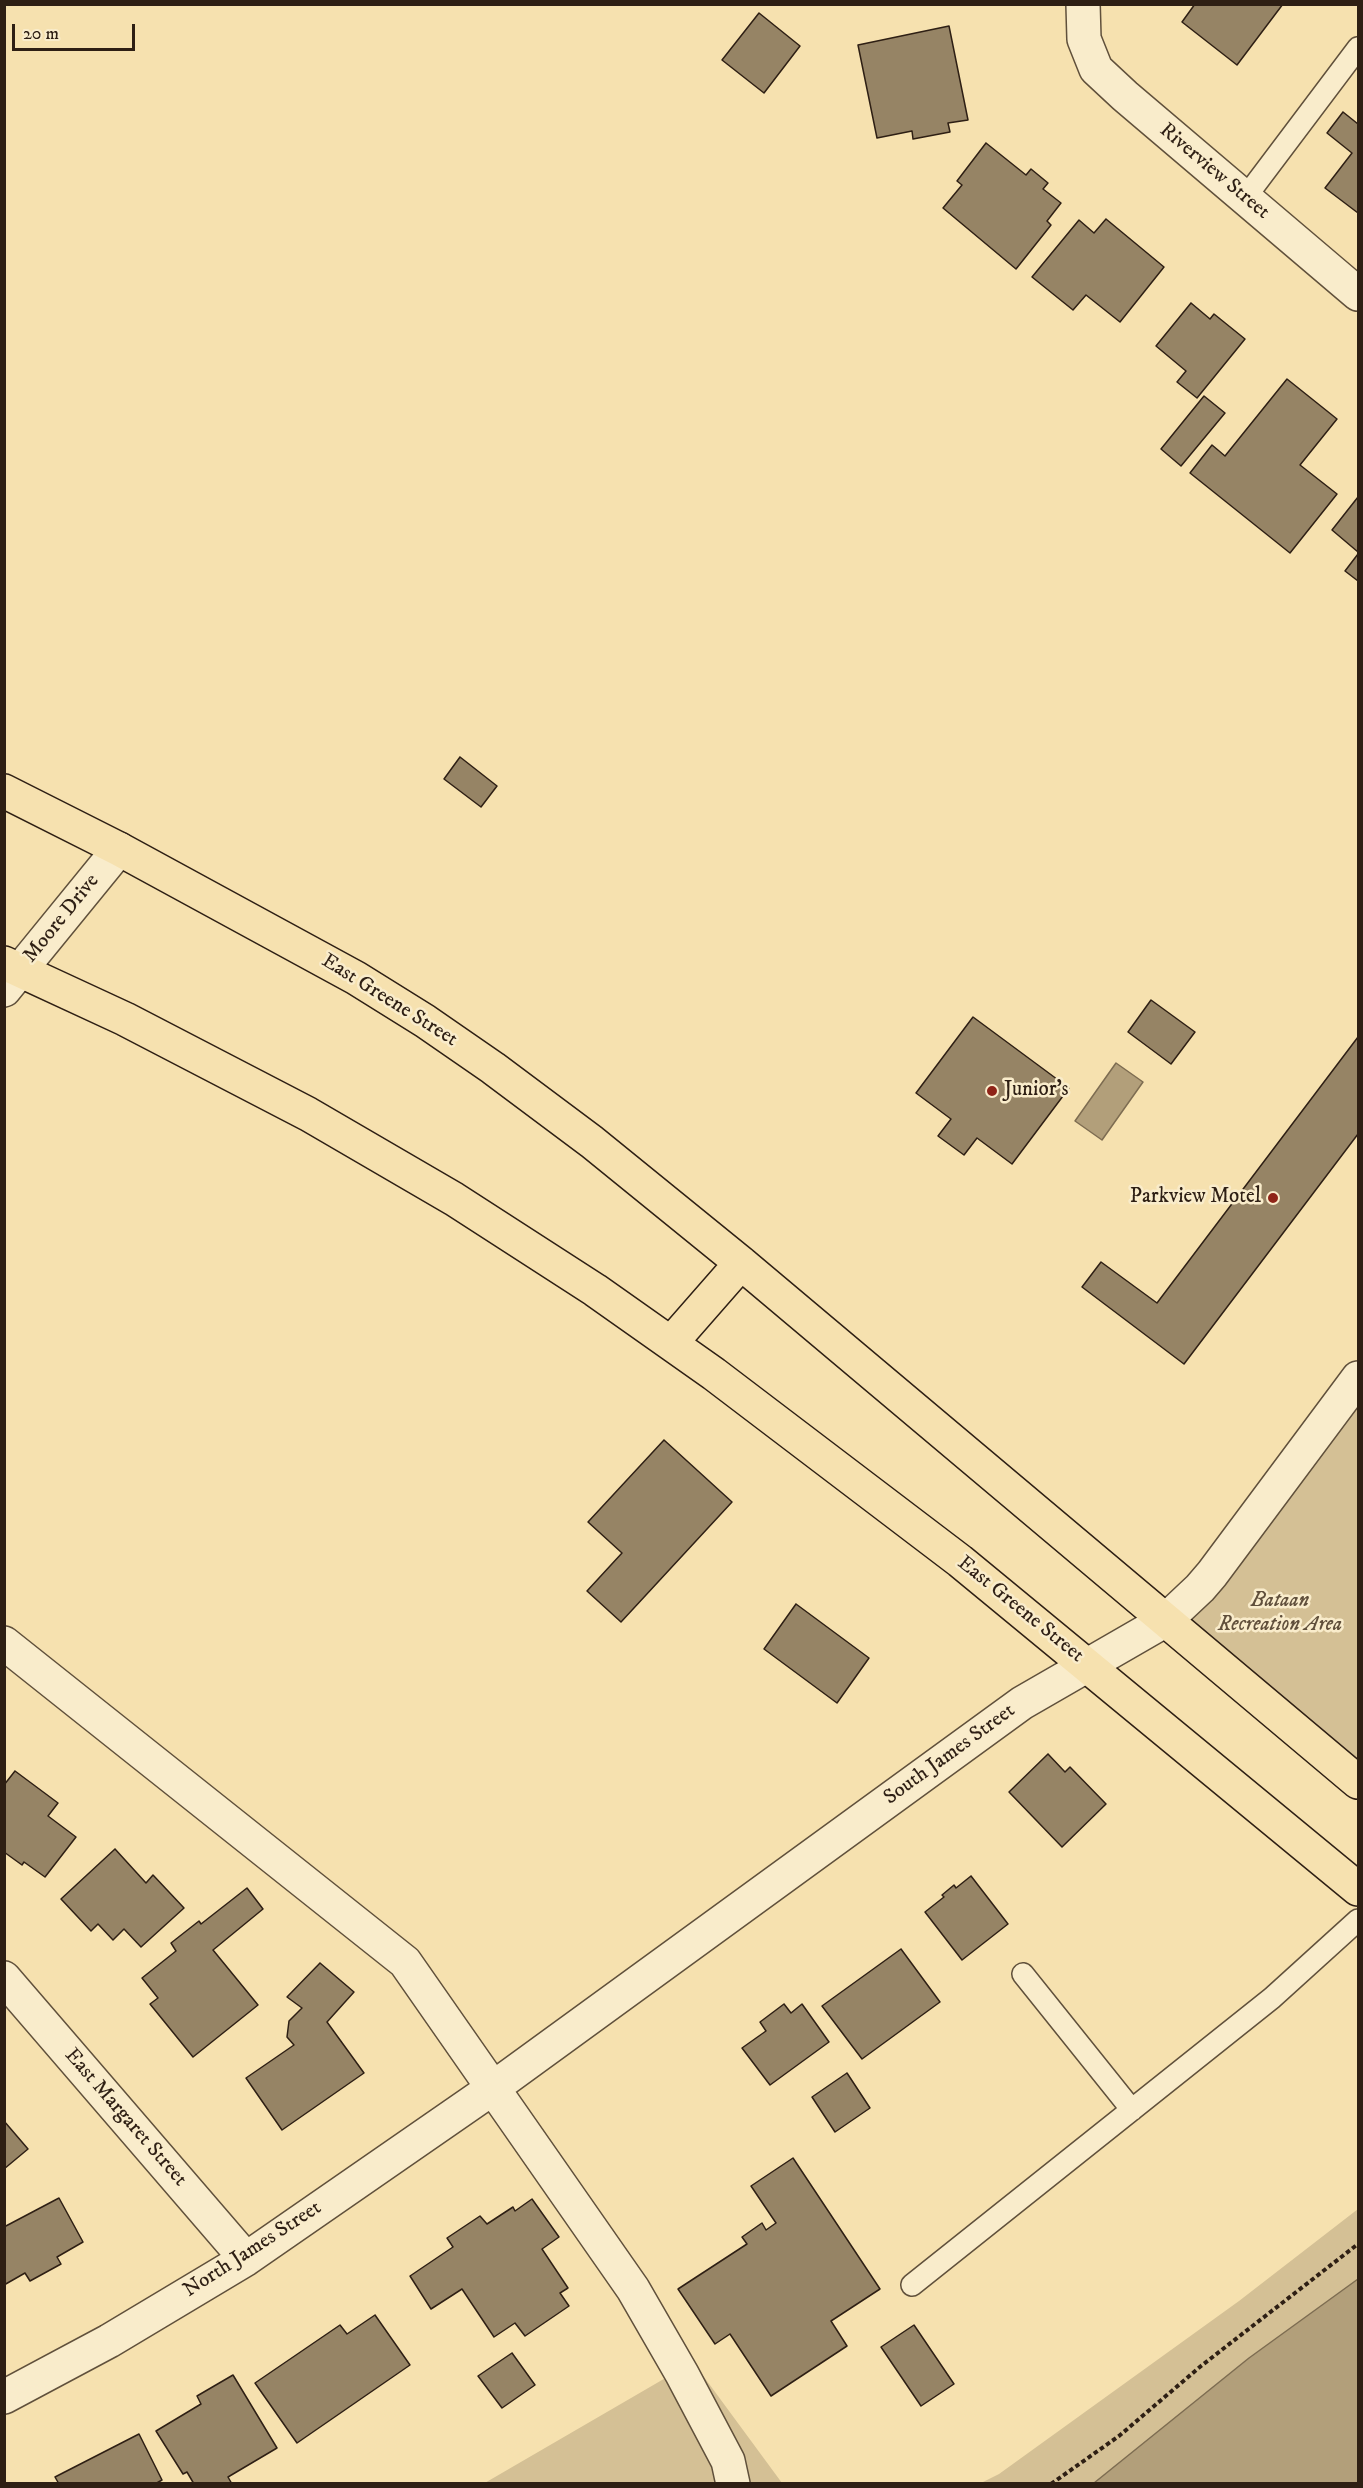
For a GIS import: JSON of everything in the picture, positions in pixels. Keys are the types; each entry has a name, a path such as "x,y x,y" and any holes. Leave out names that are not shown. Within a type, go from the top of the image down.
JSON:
{"highway":[{"name":"East Greene Street","path":"4,791 119,849 356,978 425,1021 493,1068 592,1142 741,1263 1359,1782"},
{"name":"East Greene Street","path":"10,974 125,1019 318,1119 454,1198 595,1290 671,1343 960,1561 1359,1889"},
{"path":"671,1343 741,1263"}],"street":[{"name":"Riverview Street","path":"1083,4 1084,39 1096,69 1359,294"},
{"name":"Moore Drive","path":"10,974 119,849"},
{"name":"South James Street","path":"493,2088 1022,1703 1086,1664 1166,1620 1212,1574 1359,1378"},
{"path":"4,1643 405,1962 633,2289 723,2451 728,2461 733,2484"},
{"name":"East Margaret Street","path":"4,1978 246,2259"},
{"name":"North James Street","path":"4,2397 109,2341 246,2259 493,2088"}],"lane":[{"path":"1245,198 1359,48"},
{"path":"912,2285 1272,1998 1359,1920"},
{"path":"1023,1974 1132,2110"}],"path":[{"path":"1051,2484 1119,2436 1201,2366 1359,2244"}],"green space":[{"name":"Bataan Recreation Area","path":"1345,1396 1358,1408 1358,1782 1166,1620"},
{"path":"1358,2209 1358,2279 1249,2358 1094,2483 979,2484 999,2474 1239,2301"},
{"path":"693,2362 782,2483 483,2484"}],"shaded area":[{"path":"1116,1063 1143,1082 1102,1140 1075,1121"},
{"path":"1358,2279 1358,2483 1094,2483 1249,2358"}],"building":[{"path":"1195,4 1283,4 1237,65 1182,22"},
{"path":"759,13 800,46 764,93 722,60"},
{"path":"949,26 968,120 948,123 950,132 913,139 912,131 877,138 858,45"},
{"path":"1343,112 1358,124 1358,213 1325,188 1352,153 1327,133"},
{"path":"986,143 1026,175 1031,169 1048,183 1043,189 1061,203 1047,221 1051,225 1016,269 943,208 962,185 957,181"},
{"path":"1106,219 1164,267 1120,322 1086,295 1073,310 1032,277 1079,220 1094,233"},
{"path":"1191,303 1210,319 1214,314 1245,339 1197,398 1177,382 1186,371 1156,346"},
{"path":"1287,379 1337,419 1300,465 1337,494 1290,553 1190,473 1212,445 1225,456"},
{"path":"1204,396 1225,413 1181,466 1161,449"},
{"path":"1358,497 1358,552 1332,530"},
{"path":"1358,554 1358,581 1345,571"},
{"path":"460,757 497,786 481,807 444,779"},
{"path":"1151,1000 1195,1032 1171,1064 1128,1032"},
{"name":"Junior's","path":"973,1017 1069,1088 1012,1164 977,1138 964,1155 938,1136 951,1119 916,1093"},
{"name":"Parkview Motel","path":"1358,1037 1358,1134 1184,1364 1082,1287 1101,1262 1157,1303"},
{"path":"664,1440 732,1502 621,1622 587,1591 622,1553 588,1522"},
{"path":"796,1604 869,1658 837,1703 764,1649"},
{"path":"1048,1754 1065,1772 1070,1767 1106,1804 1062,1847 1009,1792"},
{"path":"15,1771 58,1803 48,1816 76,1837 45,1877 24,1862 22,1865 4,1852 4,1785"},
{"path":"115,1849 146,1883 153,1875 184,1908 141,1947 124,1929 113,1940 98,1924 91,1931 61,1899"},
{"path":"971,1876 1008,1924 962,1960 925,1912 944,1897 942,1895 954,1885 956,1888"},
{"path":"247,1888 263,1909 213,1950 258,2005 193,2057 150,2004 158,1998 142,1978 176,1951 171,1943 199,1921 201,1924"},
{"path":"901,1949 940,2002 862,2059 822,2006"},
{"path":"320,1963 354,1992 327,2022 364,2073 282,2130 246,2078 294,2045 287,2037 289,2021 302,2008 287,1997"},
{"path":"784,2004 791,2013 802,2004 829,2042 770,2085 742,2048 766,2031 760,2022"},
{"path":"847,2073 870,2108 835,2132 812,2097"},
{"path":"4,2121 28,2149 4,2169"},
{"path":"793,2158 880,2289 831,2321 847,2346 771,2396 730,2334 715,2344 678,2289 747,2244 742,2237 762,2223 766,2230 776,2223 751,2186"},
{"path":"59,2198 83,2242 57,2257 61,2264 30,2281 25,2273 4,2285 4,2227"},
{"path":"532,2199 559,2237 542,2249 568,2288 560,2293 569,2306 525,2336 515,2323 494,2337 462,2289 431,2309 410,2276 453,2247 447,2238 480,2216 487,2224 513,2207 515,2211"},
{"path":"375,2315 410,2365 297,2443 255,2383 340,2325 347,2334"},
{"path":"914,2325 954,2384 921,2406 881,2347"},
{"path":"512,2353 535,2385 502,2408 478,2376"},
{"path":"233,2375 277,2448 228,2477 232,2484 194,2484 187,2472 183,2474 156,2431 201,2404 197,2396"},
{"path":"139,2434 162,2480 155,2484 59,2484 55,2477"}],"place":[{"name":"Junior's","path":"992,1091"},
{"name":"Parkview Motel","path":"1273,1198"}]}
